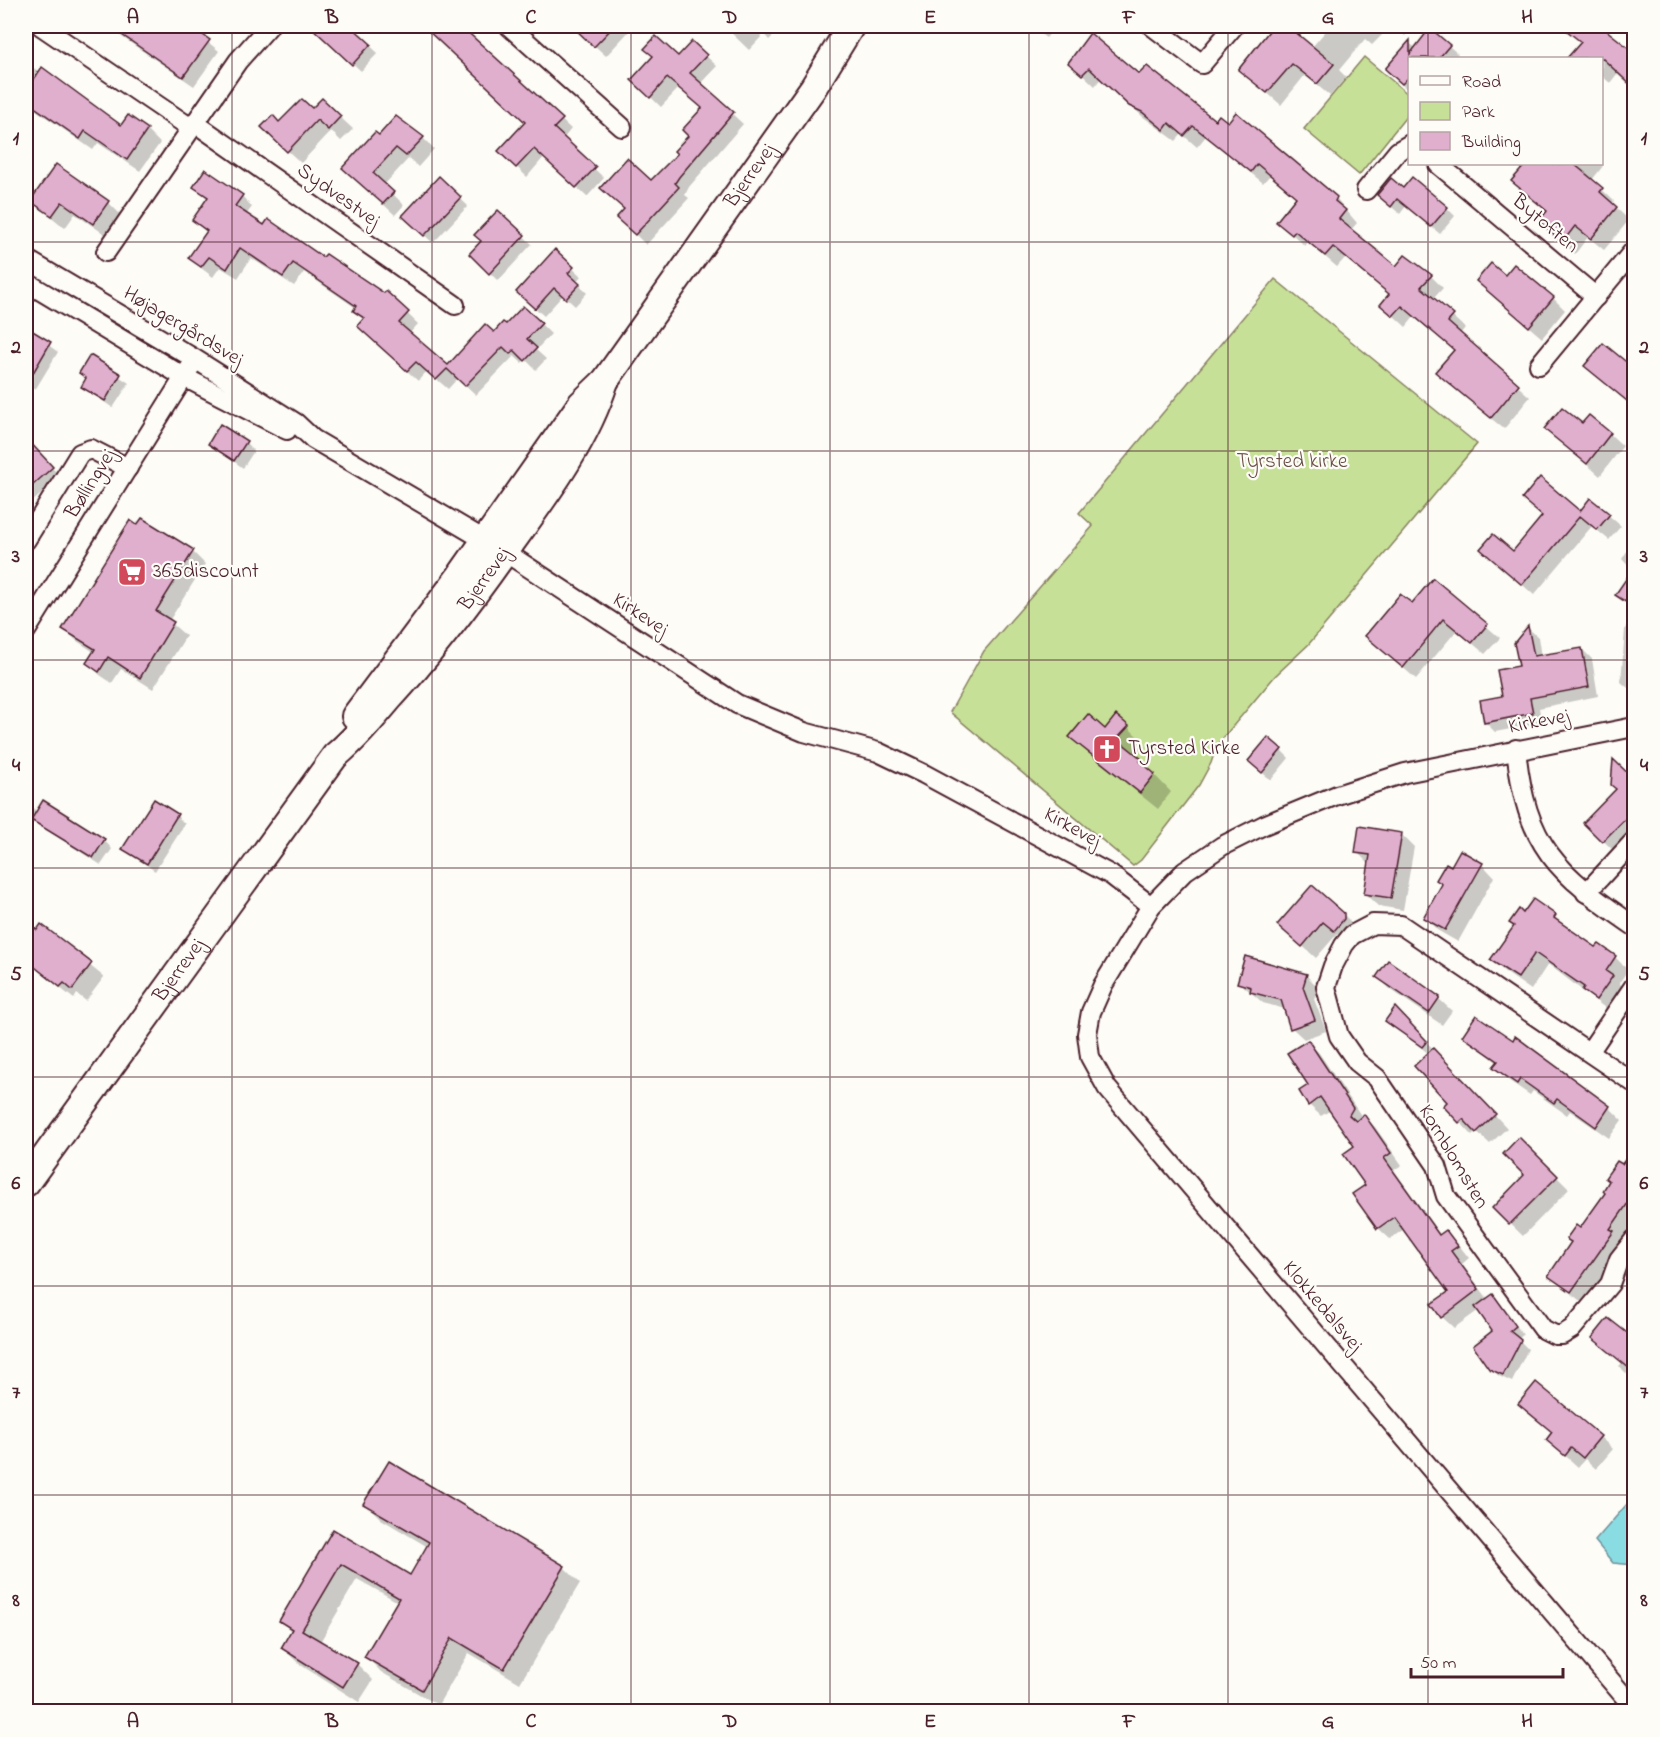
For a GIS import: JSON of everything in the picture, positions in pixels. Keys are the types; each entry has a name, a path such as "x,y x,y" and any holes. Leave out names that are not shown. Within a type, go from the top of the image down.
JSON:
{"street":[{"name":"Sydvestvej","path":"41,26 193,126 455,305"},
{"path":"106,252 238,61 269,26"},
{"path":"509,26 622,128"},
{"name":"Bjerrevej","path":"26,1183 335,756 352,741 423,661 581,404 605,381 813,88 851,26"},
{"path":"1152,26 1202,64 1234,26"},
{"path":"1366,190 1398,152 1408,145"},
{"name":"Bytoften","path":"1439,165 1596,297"},
{"path":"1539,365 1635,250"},
{"name":"Højagergårdsvej","path":"26,259 195,359 296,423 313,439 495,546"},
{"name":"Højagergårdsvej","path":"26,282 184,377 290,432 313,439"},
{"name":"Bøllingvej","path":"26,631 195,359"},
{"path":"26,540 80,453 91,449 128,468"},
{"name":"Kirkevej","path":"495,546 737,704 804,732 878,752 924,774 1111,875 1150,906 1185,871 1222,846 1264,825 1337,795 1405,773 1635,727"},
{"path":"1516,749 1520,788 1532,824 1551,858 1586,893 1635,926"},
{"path":"1586,893 1635,841"},
{"name":"Klokkedalsvej","path":"1150,906 1103,985 1091,1012 1087,1034 1090,1057 1107,1088 1635,1708"},
{"name":"Kornblomsten","path":"1635,1083 1401,925 1373,924 1352,935 1328,977 1326,987 1328,1003 1339,1035 1350,1055 1377,1078 1437,1166 1446,1196 1544,1329 1556,1335 1562,1335 1572,1329 1610,1284 1619,1259 1635,1240"},
{"path":"1590,1051 1635,986"}],"green space":[{"path":"1364,57 1408,94 1408,114 1359,175 1304,129"},
{"name":"Tyrsted kirke","path":"1275,279 1477,444 1308,645 1275,676 1217,745 1211,763 1199,785 1141,860 1133,866 950,712 984,651 1093,526 1079,513"}],"water":[{"path":"1634,1496 1634,1565 1613,1563 1595,1541"}],"building":[{"path":"109,26 190,26 210,40 183,77"},
{"path":"310,26 351,26 371,44 352,65"},
{"path":"423,26 461,26 563,119 554,128 596,167 576,188 534,149 516,168 498,151 525,122"},
{"path":"572,26 614,26 594,47"},
{"path":"1273,26 1288,26 1334,64 1317,84 1292,64 1267,93 1238,70"},
{"path":"1561,26 1601,26 1635,53 1635,89 1603,57 1568,57 1581,42"},
{"path":"1430,28 1450,45 1440,57 1408,57 1408,78 1402,84 1385,69 1410,40 1410,54"},
{"path":"1090,33 1139,74 1147,66 1215,120 1219,115 1228,122 1236,112 1337,197 1335,201 1346,210 1339,219 1396,266 1405,255 1432,275 1421,287 1454,315 1448,322 1519,384 1491,418 1435,372 1454,350 1402,306 1393,316 1380,305 1389,294 1333,247 1325,256 1295,231 1292,235 1276,222 1296,197 1257,164 1251,172 1193,126 1184,136 1169,123 1164,130 1142,112 1129,106 1089,68 1082,75 1068,63"},
{"path":"656,36 678,56 692,41 707,55 690,73 734,112 679,177 675,183 679,187 635,235 616,218 624,209 600,188 627,158 651,180 677,154 674,151 688,136 682,130 702,108 667,78 650,98 631,80 653,56 644,49"},
{"path":"42,67 121,125 128,115 148,129 127,160 85,131 80,139 26,101 26,91"},
{"path":"322,98 341,116 328,130 317,120 287,152 261,127 273,115 279,122 302,99 312,108"},
{"path":"396,116 424,137 406,156 396,148 373,173 394,192 383,204 342,168 375,132 379,135"},
{"path":"56,164 109,201 93,224 62,202 52,216 30,201"},
{"path":"1525,165 1575,165 1603,188 1600,192 1617,207 1591,239 1575,226 1562,243 1539,221 1547,211 1511,181"},
{"path":"205,169 243,195 235,206 264,225 268,219 323,257 326,254 384,293 386,291 409,312 399,323 448,365 485,324 494,332 503,322 506,324 523,306 542,323 527,339 537,348 525,361 514,350 510,354 503,347 465,386 447,369 436,380 416,362 407,371 357,326 364,318 353,311 356,306 293,263 283,277 240,248 227,269 209,257 201,267 188,258 207,231 192,220 208,197 193,187"},
{"path":"439,176 461,197 424,236 402,216"},
{"path":"1412,177 1448,207 1431,227 1397,199 1391,207 1377,195 1391,178 1403,188"},
{"path":"498,210 525,235 489,274 469,254 481,241 474,235"},
{"path":"555,249 574,267 568,273 580,284 566,299 554,288 535,309 516,292"},
{"path":"1491,263 1505,275 1514,264 1554,297 1529,327 1476,281"},
{"path":"26,327 51,342 26,385"},
{"path":"1603,343 1635,369 1635,391 1627,401 1584,366"},
{"path":"90,355 121,374 105,401 81,387 86,378 79,373"},
{"path":"1562,407 1582,423 1589,415 1611,433 1587,464 1544,429"},
{"path":"220,424 247,441 234,461 208,444"},
{"path":"26,438 53,467 33,485 26,477"},
{"path":"1540,477 1580,511 1590,498 1610,514 1597,530 1580,516 1522,585 1480,549 1493,534 1513,551 1542,516 1522,499"},
{"path":"142,518 194,550 156,611 174,622 140,678 108,657 99,672 86,663 95,649 62,629 130,520 137,525"},
{"path":"1635,566 1635,608 1615,595"},
{"path":"1433,578 1488,624 1472,643 1443,619 1403,668 1365,636 1400,594 1412,603"},
{"path":"1528,626 1534,656 1582,648 1589,687 1530,698 1533,713 1484,723 1480,700 1502,696 1497,670 1519,666 1514,643"},
{"name":"Tyrsted Kirke","path":"1088,714 1105,729 1116,715 1129,726 1117,739 1142,759 1140,761 1155,774 1140,793 1069,737"},
{"path":"1268,737 1282,749 1262,773 1248,761"},
{"path":"1613,759 1635,780 1635,809 1602,842 1583,823 1616,789 1611,785"},
{"path":"154,799 178,814 147,864 122,849"},
{"path":"43,800 105,839 93,858 31,820"},
{"path":"1359,826 1402,833 1391,898 1364,894 1370,855 1355,853"},
{"path":"1460,850 1483,863 1445,930 1423,918 1442,884 1436,880 1446,863 1451,866"},
{"path":"1312,885 1344,913 1344,919 1334,931 1323,922 1302,947 1277,925"},
{"path":"1533,899 1556,915 1554,918 1596,947 1599,944 1616,956 1606,971 1613,976 1596,1000 1582,990 1584,987 1535,953 1518,978 1490,960 1514,926 1509,923 1519,909 1523,913"},
{"path":"26,921 37,930 41,924 92,963 72,990 64,983 60,987 26,960"},
{"path":"1245,956 1307,974 1303,987 1315,1020 1290,1029 1281,1000 1250,992 1251,987 1237,983"},
{"path":"1388,960 1440,997 1429,1013 1376,977"},
{"path":"1395,1007 1427,1041 1422,1047 1385,1021"},
{"path":"1476,1015 1513,1040 1515,1036 1610,1106 1596,1127 1557,1099 1554,1103 1520,1079 1517,1084 1493,1067 1498,1061 1462,1036"},
{"path":"1308,1040 1353,1108 1349,1115 1356,1121 1364,1114 1391,1153 1384,1158 1439,1235 1446,1230 1458,1246 1451,1251 1479,1289 1441,1318 1431,1304 1448,1292 1394,1217 1377,1229 1352,1194 1365,1185 1343,1154 1354,1146 1320,1097 1308,1106 1299,1091 1308,1085 1287,1053"},
{"path":"1433,1048 1496,1114 1476,1133 1463,1119 1459,1123 1443,1106 1447,1102 1414,1066"},
{"path":"1519,1137 1558,1176 1509,1225 1492,1208 1524,1175 1503,1154"},
{"path":"1635,1146 1635,1193 1610,1229 1614,1231 1571,1292 1548,1276 1571,1242 1566,1239 1576,1225 1580,1228 1605,1193 1603,1191 1609,1181 1605,1178 1617,1161 1622,1164"},
{"path":"1493,1294 1516,1326 1510,1331 1521,1340 1503,1375 1489,1369 1473,1346 1492,1331 1475,1307"},
{"path":"1608,1318 1635,1339 1635,1373 1592,1338"},
{"path":"1536,1382 1601,1436 1583,1458 1571,1448 1565,1456 1546,1440 1552,1432 1518,1404"},
{"path":"389,1461 565,1566 504,1669 452,1638 422,1690 364,1657 399,1598 341,1564 302,1630 358,1663 343,1687 281,1648 292,1629 279,1621 333,1529 410,1575 429,1542 363,1504"}],"place":[{"name":"365discount","path":"132,572"},
{"name":"Tyrsted Kirke","path":"1107,749"}]}
